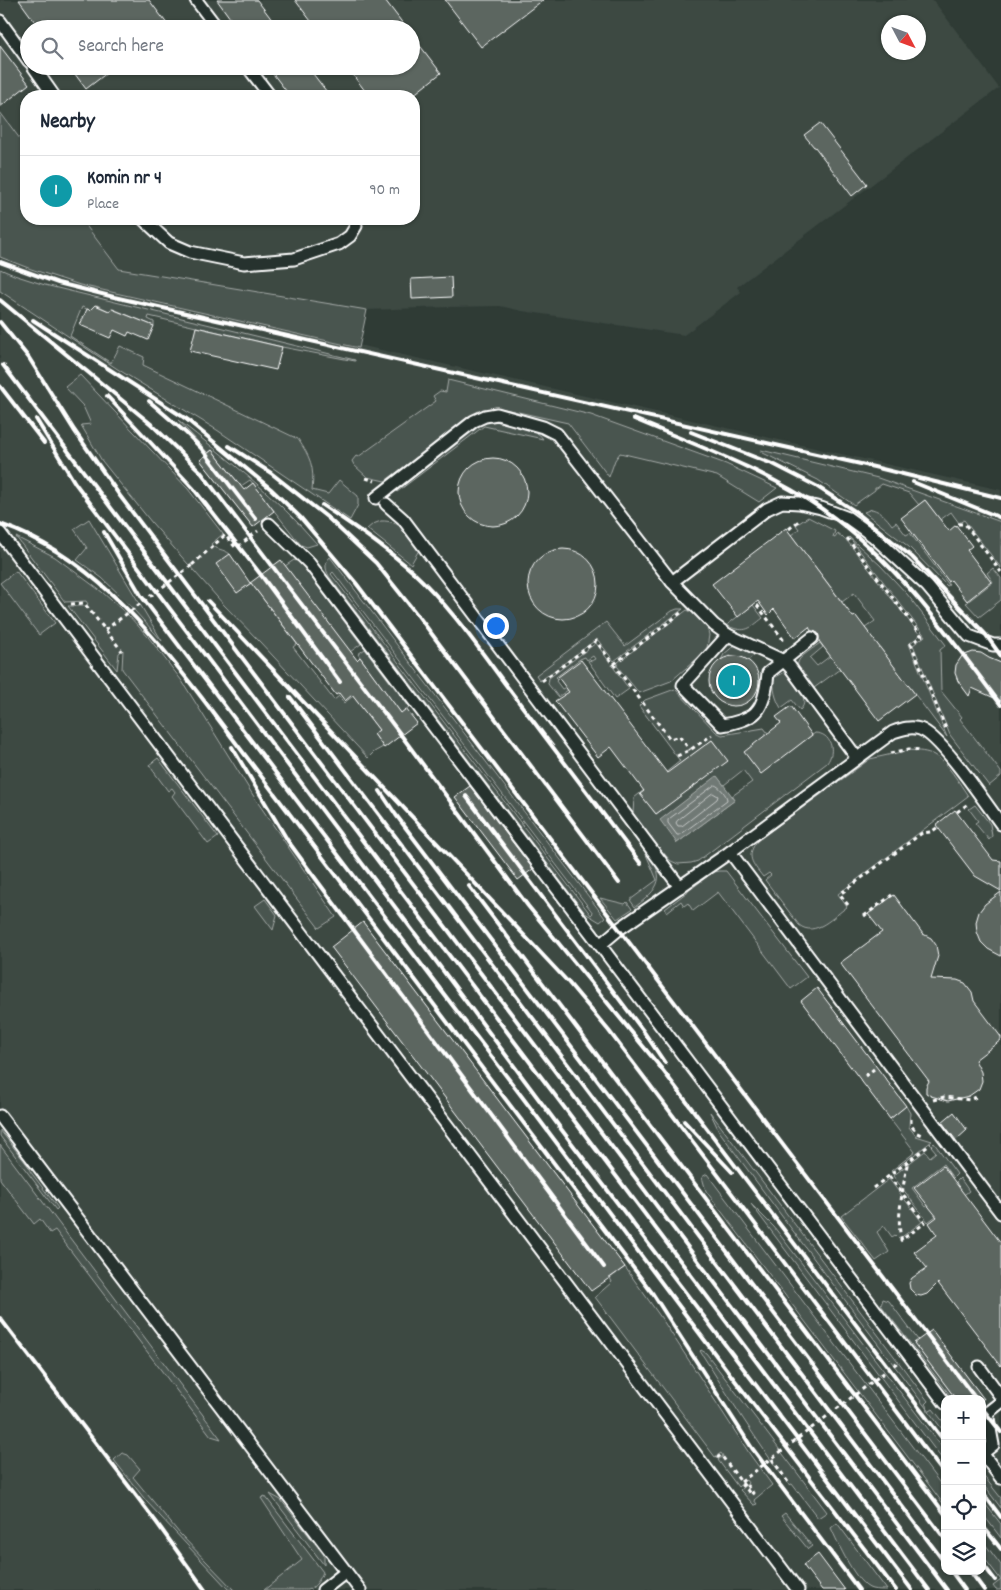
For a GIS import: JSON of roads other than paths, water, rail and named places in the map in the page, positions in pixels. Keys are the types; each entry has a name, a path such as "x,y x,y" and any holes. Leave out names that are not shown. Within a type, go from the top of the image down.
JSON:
{"lane":[{"path":"196,0 211,20"},
{"path":"0,21 20,49"},
{"path":"39,75 50,90"},
{"path":"254,75 265,90"},
{"path":"150,225 169,243 190,252 244,263 294,259 338,244 350,236 356,225"},
{"path":"376,498 474,421 485,416 496,414 557,434 672,582 714,625 728,635 784,661 857,758"},
{"path":"672,582 767,509 782,502 799,503 821,508 848,518 885,546 927,586 968,636 1001,645"},
{"path":"386,504 403,519 680,887"},
{"path":"269,524 309,563 600,944 941,1398"},
{"path":"0,533 798,1590"},
{"path":"728,635 683,685 722,725 734,724 756,712 765,693 768,673 812,638"},
{"path":"600,944 730,852 893,732 908,728 921,729 940,743 1001,824"},
{"path":"730,852 1001,1213"},
{"path":"0,1116 360,1590"},
{"path":"979,1367 1001,1397"},
{"path":"986,1450 992,1445 987,1413 1001,1402"},
{"path":"986,1458 1001,1478"},
{"path":"323,1590 346,1572"}],"water":[{"path":"717,776 735,800 677,843 660,820"}],"railway":[{"path":"0,262 58,283 114,297 874,467 1001,498"},
{"path":"0,300 151,424 200,471 401,735 528,906 661,1068 943,1440"},
{"path":"33,320 191,422"},
{"path":"0,322 29,358 74,430 120,496 947,1590"},
{"path":"3,365 929,1590"},
{"path":"0,386 44,443"},
{"path":"107,396 193,488 261,575 340,682"},
{"path":"149,401 201,448 256,519"},
{"path":"185,418 271,489 301,518 356,583 973,1395"},
{"path":"36,419 75,483 561,1129 912,1590"},
{"path":"634,419 778,482 822,509 849,529 897,575 941,625 1001,705"},
{"path":"691,432 775,465 816,486 856,512 912,557 986,635 1001,656"},
{"path":"229,446 271,473 328,518 376,563 419,617 619,883"},
{"path":"913,482 1001,518"},
{"path":"322,505 413,572 452,613 641,864"},
{"path":"0,524 32,537 61,554 88,574 137,619 181,671 653,1294 752,1448 859,1590"},
{"path":"104,532 142,597 730,1374 896,1590"},
{"path":"208,601 568,982 609,1031 941,1470"},
{"path":"290,697 941,1558"},
{"path":"232,747 288,841 604,1267"},
{"path":"380,791 396,815 941,1534"},
{"path":"466,796 644,1032 665,1063"},
{"path":"469,886 941,1509"},
{"path":"684,1121 732,1172"},
{"path":"0,1318 157,1523 205,1590"},
{"path":"986,1413 1001,1432"},
{"path":"986,1497 1001,1517"},
{"path":"986,1530 1001,1549"},
{"path":"986,1568 995,1580"},
{"path":"954,1575 965,1590"},
{"path":"973,1575 984,1590"}],"place":[{"name":"Komin nr 4","path":"734,681"}]}
